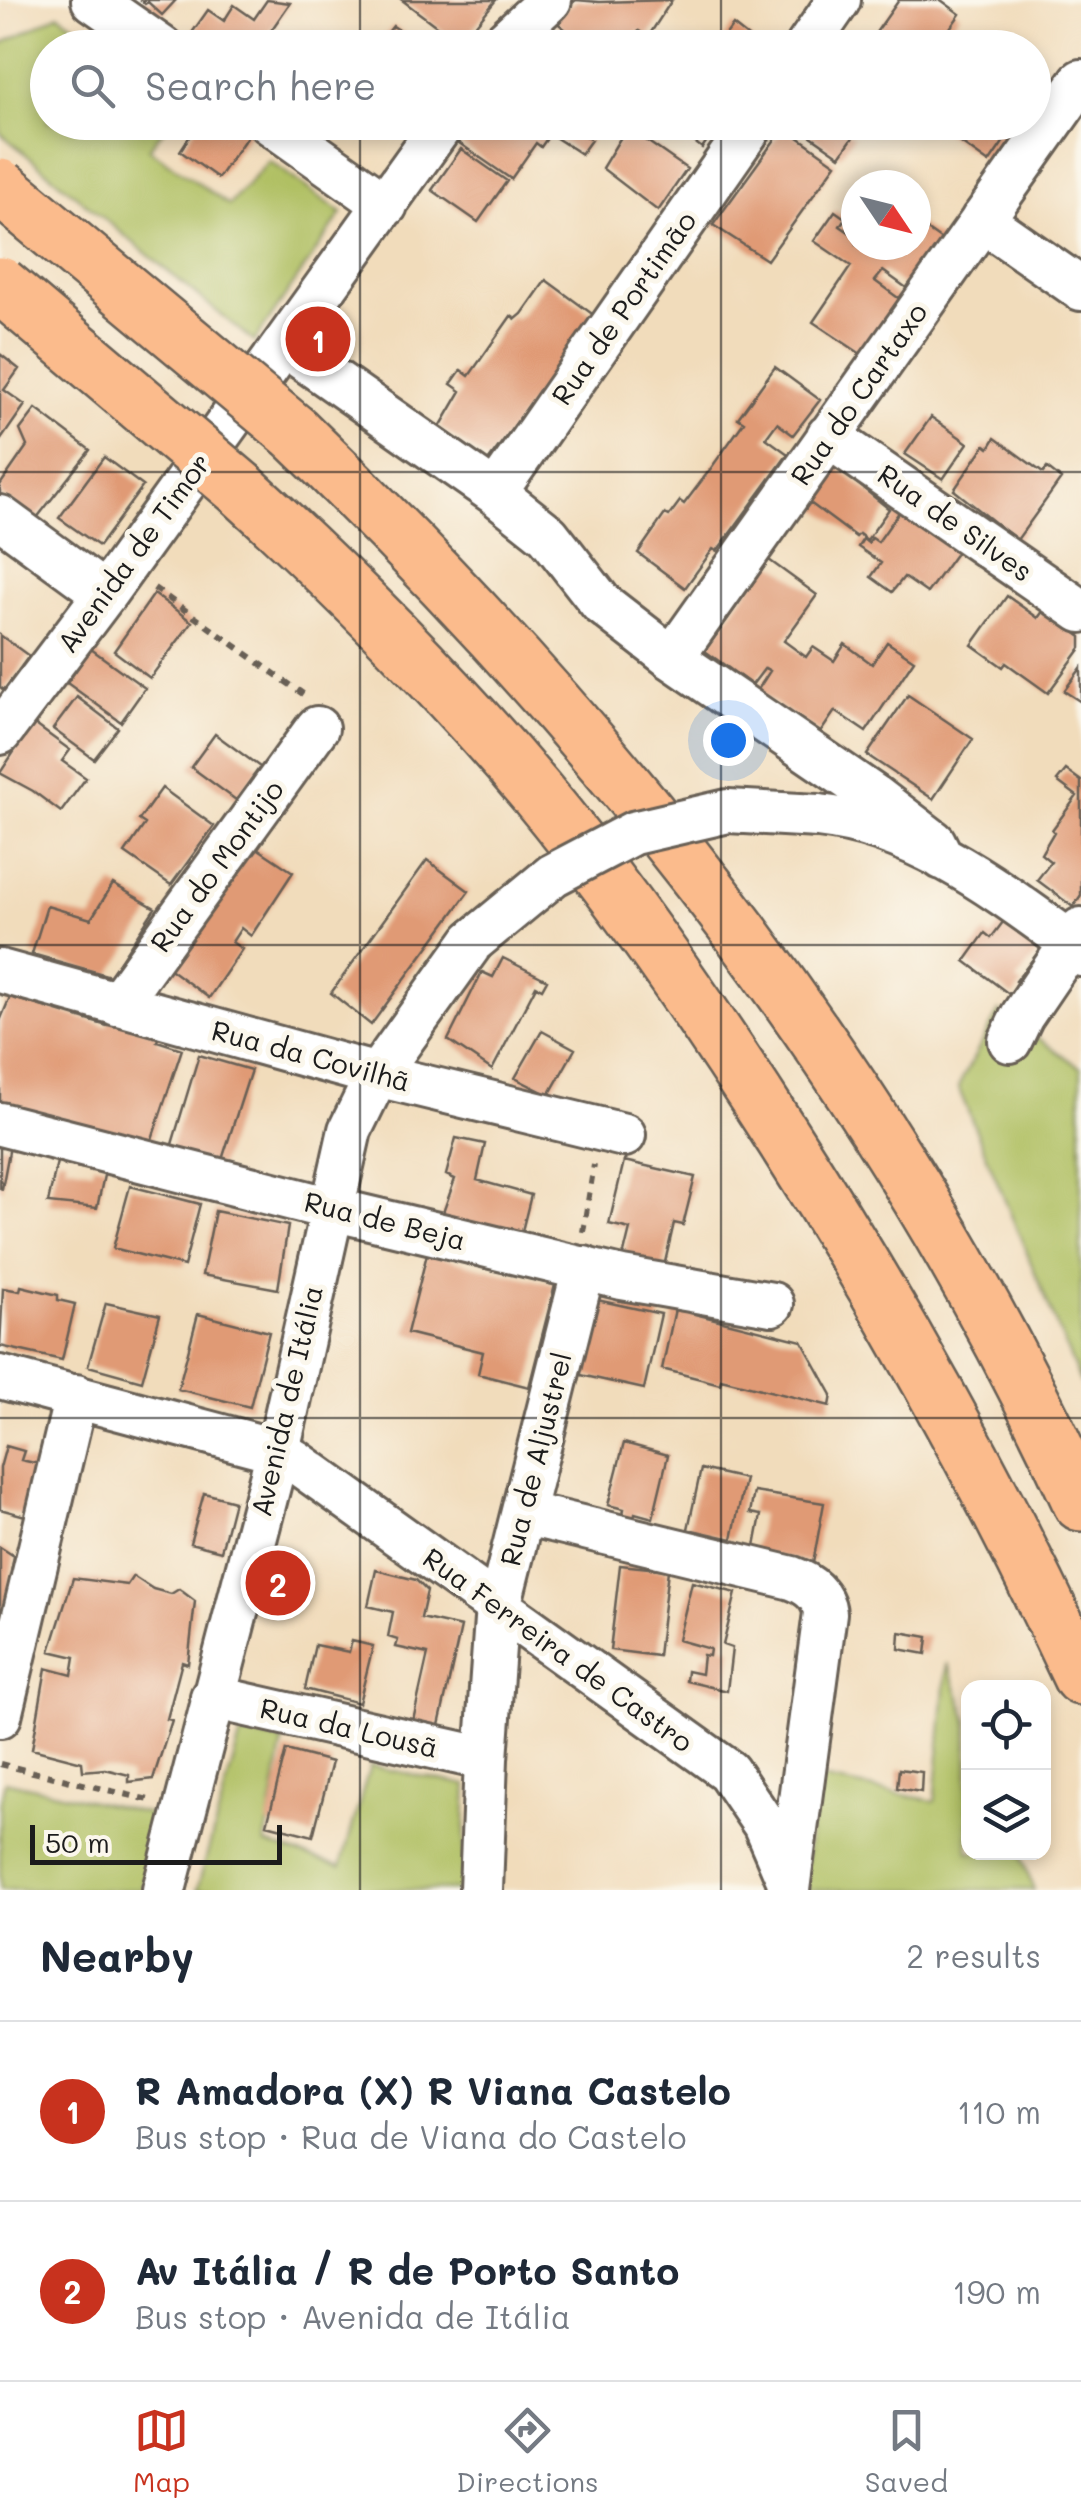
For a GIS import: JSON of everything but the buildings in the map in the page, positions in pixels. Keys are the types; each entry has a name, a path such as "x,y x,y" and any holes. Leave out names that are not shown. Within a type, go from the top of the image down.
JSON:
{"highway":[{"path":"0,187 294,432 448,585 640,802 774,976 849,1084 965,1274 1081,1503"},
{"path":"0,285 242,489 319,560 467,713 602,876 686,989 819,1193 890,1311 997,1503 1081,1678"}],"street":[{"path":"94,0 136,30"},
{"path":"518,30 550,0"},
{"path":"819,30 840,0"},
{"name":"Rua do Cartaxo","path":"1051,123 1081,81"},
{"path":"294,140 386,205"},
{"name":"Avenida de Timor","path":"0,733 431,140"},
{"name":"Rua de Portimão","path":"494,493 741,140"},
{"name":"Rua do Cartaxo","path":"672,658 1039,140"},
{"path":"982,220 1081,289"},
{"path":"275,358 494,493 548,535 601,604 672,658 874,796 934,842 942,858"},
{"name":"Rua de Silves","path":"828,436 1081,610"},
{"path":"0,517 115,580"},
{"name":"Rua do Montijo","path":"118,1004 317,728"},
{"name":"Avenida de Itália","path":"164,1890 278,1451 350,1130 377,1075 473,941 553,876 632,832 728,811 849,819 884,830 988,883 1078,942"},
{"path":"1010,1041 1022,1016 1078,942"},
{"name":"Rua da Covilhã","path":"0,971 377,1075 613,1132"},
{"name":"Rua de Beja","path":"0,1124 332,1209 584,1268 772,1304"},
{"name":"Rua de Aljustrel","path":"481,1890 486,1759 499,1608 584,1268"},
{"path":"0,1377 278,1451"},
{"path":"0,1716 76,1396"},
{"name":"Rua Ferreira de Castro","path":"278,1451 730,1773 764,1824 789,1886"},
{"path":"523,1513 792,1578 809,1586 818,1596 825,1614 789,1886"},
{"name":"Rua da Lousã","path":"212,1697 486,1759"}],"path":[{"path":"115,580 310,699 317,728"},
{"path":"584,1268 584,1216 613,1132"},
{"path":"0,1764 184,1809"}],"green space":[{"path":"59,14 82,30 30,30 30,140 156,140 149,149 229,205 269,161 342,213 254,342 0,133 0,45"},
{"path":"999,1011 1081,1068 1081,1384 958,1087"},
{"path":"947,1663 961,1700 961,1860 1023,1860 1034,1890 803,1890 816,1778 935,1801"},
{"path":"241,1734 283,1741 265,1844 341,1866 370,1766 467,1785 462,1890 197,1890"},
{"path":"5,1781 158,1816 142,1890 0,1890 0,1804"}],"place":[{"name":"R Amadora (X) R Viana Castelo","path":"318,339"},
{"name":"Av Itália / R de Porto Santo","path":"278,1583"}]}
